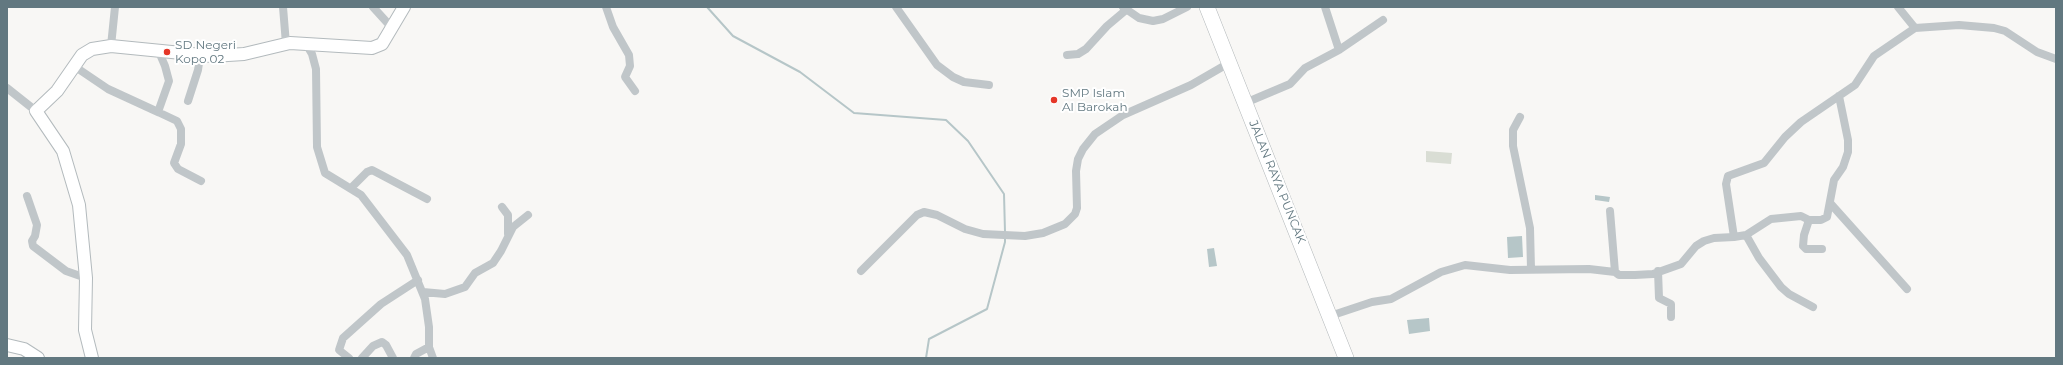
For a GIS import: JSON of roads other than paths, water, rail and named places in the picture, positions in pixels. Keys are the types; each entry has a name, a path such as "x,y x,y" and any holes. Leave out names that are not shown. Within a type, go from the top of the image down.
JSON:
{"highway":[{"name":"JALAN RAYA PUNCAK","path":"1207,7 1346,358"}],"main road":[{"path":"92,358 85,330 86,278 81,219 73,179 63,151 36,111 57,91 82,55 92,49 111,46 200,56 244,54 286,44 375,48 382,44 393,29 404,7"},
{"path":"7,345 24,349 38,358"}],"street":[{"path":"111,46 115,7"},
{"path":"283,7 286,44"},
{"path":"373,7 393,29"},
{"path":"606,7 613,27 630,57 630,66 625,77 635,91"},
{"path":"896,7 937,65 953,77 964,82 989,85"},
{"path":"1068,55 1078,54 1086,49 1125,8 1139,18 1153,21 1163,19 1187,7"},
{"path":"1325,7 1339,50"},
{"path":"1898,7 1916,28"},
{"path":"1245,103 1290,84 1305,68 1339,50 1383,20"},
{"path":"1734,237 1727,190 1727,178 1735,173 1762,164 1784,137 1801,122 1855,85 1874,56 1916,28 1959,24 1994,28 2005,32 2037,52 2056,58"},
{"path":"306,44 312,54 316,69 316,142 321,164 325,173 351,188 363,198 407,255 423,292 429,319 429,347 433,358"},
{"path":"158,112 168,81 165,66 159,52"},
{"path":"188,101 198,70 200,56"},
{"path":"861,271 917,216 924,212 937,215 971,231 1002,235 1018,236 1052,230 1065,224 1074,214 1078,202 1076,180 1078,159 1088,143 1101,129 1126,113 1191,85 1229,63"},
{"path":"74,66 108,89 175,120 181,126 181,140 174,165 178,169 202,180"},
{"path":"7,88 36,111"},
{"path":"1330,316 1366,304 1391,299 1441,272 1457,266 1470,265 1510,270 1582,269 1615,272 1619,275 1653,274 1684,262 1696,246 1704,241 1714,238 1734,237 1746,234 1771,219 1801,216 1809,220 1824,219 1828,213 1834,180 1844,168 1848,152 1848,140 1839,96"},
{"path":"1520,117 1513,130 1513,146 1530,230 1531,269"},
{"path":"351,188 367,172 372,170 427,199"},
{"path":"27,196 37,225 36,236 32,241 33,246 66,271 86,278"},
{"path":"1830,203 1907,289"},
{"path":"502,207 508,216 508,236"},
{"path":"1610,211 1615,272"},
{"path":"423,292 445,294 464,287 475,273 490,265 497,258 515,224 528,215"},
{"path":"1809,220 1804,235 1803,246 1806,249 1822,249"},
{"path":"1746,234 1759,258 1781,287 1789,294 1813,307"},
{"path":"1658,271 1659,298 1671,304 1672,317"},
{"path":"349,358 339,350 343,338 381,304 418,280"},
{"path":"362,358 373,346 382,342 386,345 393,358"},
{"path":"413,357 429,347"}],"waterway":[{"path":"707,7 733,36 800,72 854,113 946,120 968,141 1004,194 1005,232"},
{"path":"926,358 929,339 987,309 1005,242 1005,237"}],"place":[{"name":"SD Negeri Kopo 02","path":"167,52"},
{"name":"SMP Islam Al Barokah","path":"1054,100"}]}
